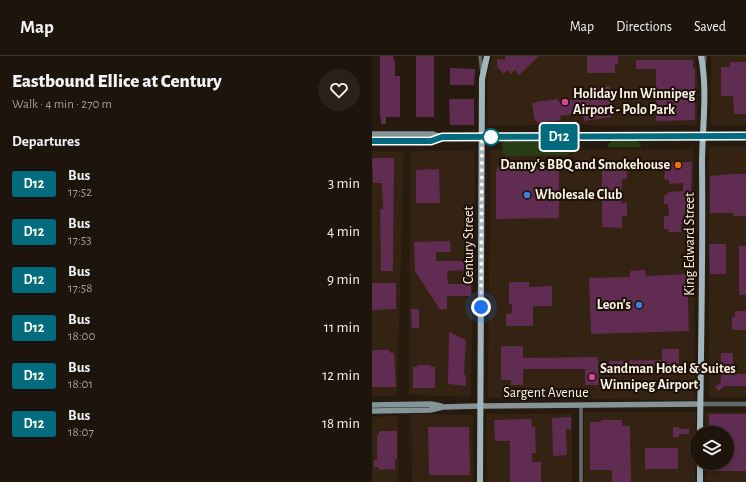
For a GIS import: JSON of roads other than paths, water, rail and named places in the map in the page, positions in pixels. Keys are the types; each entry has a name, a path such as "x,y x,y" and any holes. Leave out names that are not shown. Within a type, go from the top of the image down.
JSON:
{"main road":[{"name":"Century Street","path":"480,482 482,79 487,56"},
{"path":"701,56 703,73"},
{"name":"King Edward Street","path":"700,426 703,73"},
{"path":"372,134 432,134 442,137 746,136"},
{"path":"372,141 431,141 442,137"},
{"name":"Sargent Avenue","path":"372,405 431,404 443,407"},
{"name":"Sargent Avenue","path":"372,411 430,410 443,407 480,406 700,404"},
{"path":"700,470 700,482"}],"street":[{"path":"480,56 482,79"},
{"name":"King Edward Street","path":"703,73 705,56"},
{"name":"Sargent Avenue","path":"700,404 746,404"},
{"path":"581,405 581,482"}],"place":[{"name":"Holiday Inn Winnipeg Airport - Polo Park","path":"565,102"},
{"name":"Danny's BBQ and Smokehouse","path":"678,165"},
{"name":"Wholesale Club","path":"527,195"},
{"name":"Leon's","path":"639,305"},
{"name":"Sandman Hotel & Suites Winnipeg Airport","path":"592,377"}]}
